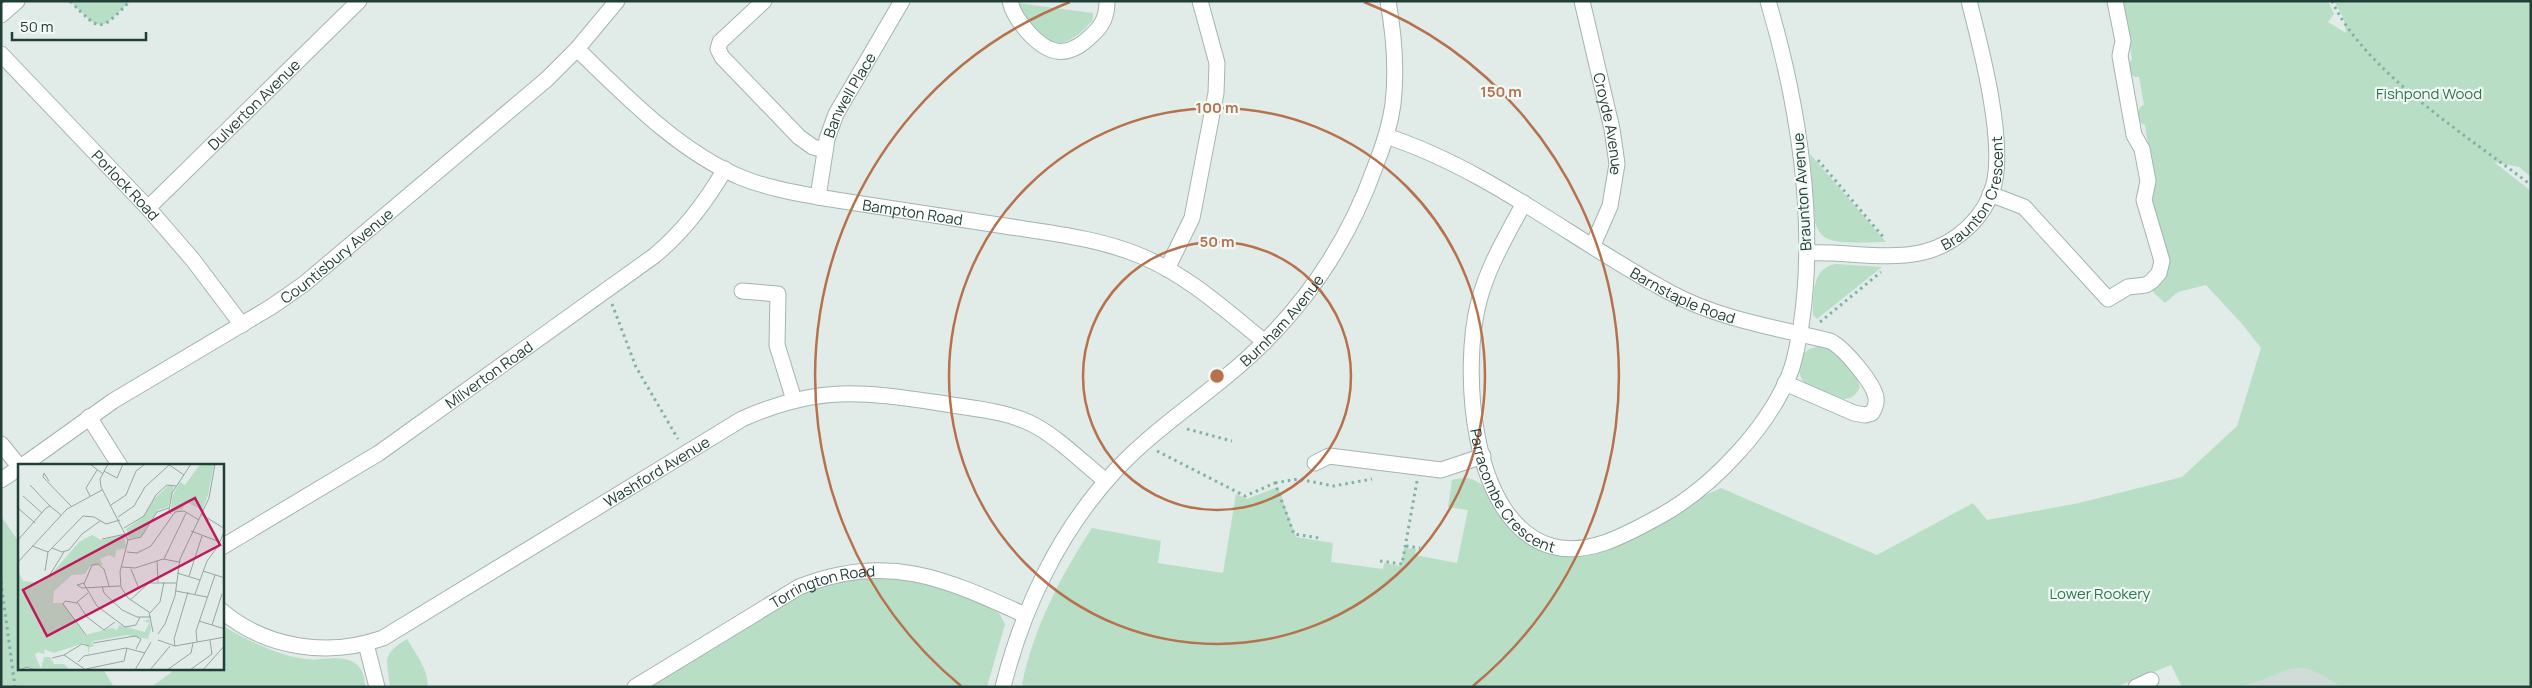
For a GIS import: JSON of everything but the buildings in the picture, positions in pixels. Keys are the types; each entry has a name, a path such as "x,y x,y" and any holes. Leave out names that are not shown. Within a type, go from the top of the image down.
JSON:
{"street":[{"path":"1,15 17,1"},
{"name":"Dulverton Avenue","path":"148,208 359,1"},
{"name":"Countisbury Avenue","path":"23,464 90,417 287,297 324,269 537,88 577,50 617,1"},
{"path":"764,1 720,42 718,49 722,57 799,137 813,147 825,150"},
{"name":"Banwell Place","path":"818,197 825,150 836,114 902,1"},
{"path":"1010,1 1013,12 1030,34 1043,46 1054,52 1062,52 1074,50 1097,30 1106,15 1107,1"},
{"path":"1168,269 1192,218 1216,93 1217,63 1200,1"},
{"name":"Burnham Avenue","path":"1003,687 1025,615 1042,579 1073,526 1106,481 1144,443 1232,372 1265,342 1308,293 1349,231 1369,184 1386,136 1393,103 1394,67 1388,1"},
{"name":"Croyde Avenue","path":"1582,1 1612,130 1617,164 1610,206 1593,245"},
{"name":"Braunton Avenue","path":"1768,1 1796,121 1806,253 1807,283 1799,333 1791,371 1785,384"},
{"name":"Braunton Crescent","path":"1806,253 1907,255 1926,252 1945,245 1974,222 1990,194 1996,172 1996,137 1982,55 1969,1"},
{"path":"1990,194 2024,207 2108,299 2128,287 2146,285 2159,273 2162,261 2144,200 2148,181 2142,148 2134,134 2120,56 2123,41 2115,1"},
{"name":"Bampton Road","path":"577,50 646,113 687,146 724,169 756,183 818,197 1072,236 1119,248 1168,269 1210,295 1265,342"},
{"name":"Porlock Road","path":"1,54 148,208 193,260 242,325"},
{"name":"Barnstaple Road","path":"1386,136 1437,156 1524,203 1688,301 1726,314 1839,345 1872,388 1876,398 1876,406 1872,413 1866,415 1854,413 1785,384"},
{"name":"Milverton Road","path":"224,546 379,454 454,397 607,290 673,239 704,202 724,169"},
{"name":"Parracombe Crescent","path":"1524,203 1492,265 1478,302 1474,324 1471,383 1475,420 1483,456 1498,498 1512,520 1536,540 1565,549 1598,545 1638,528 1666,512 1701,487 1739,451 1785,384"},
{"path":"742,291 778,294 777,344 794,400"},
{"name":"Washford Avenue","path":"224,612 254,631 292,645 326,649 366,644 398,630 742,419 769,407 794,400 843,392 875,394 996,411 1018,418 1045,432 1106,481"},
{"path":"90,417 119,464"},
{"path":"1,444 18,464"},
{"path":"1315,463 1329,456 1420,469 1441,470 1483,456"},
{"name":"Countisbury Avenue","path":"1,480 18,467"},
{"name":"Torrington Road","path":"635,687 799,587 826,576 854,570 883,569 910,572 937,579 1025,615"},
{"path":"366,644 378,687"},
{"path":"2136,687 2151,680"}],"path":[{"path":"70,1 90,21 98,26 109,23 130,1"},
{"path":"2332,1 2340,18 2356,40 2395,78 2445,120 2531,185"},
{"path":"607,290 636,367 686,453"},
{"path":"1166,424 1232,441"},
{"path":"1144,443 1244,496 1275,483 1298,480 1334,486 1379,478"},
{"path":"1380,561 1402,564 1420,469"},
{"path":"1275,483 1294,534 1319,538"},
{"path":"1406,546 1420,548"},
{"path":"1,582 15,687"}],"shaded area":[{"path":"2298,666 2323,674 2340,687 2243,687"}],"green space":[{"path":"70,1 130,1 112,19 100,25 88,19"},
{"path":"2122,1 2328,1 2334,14 2328,22 2346,33 2344,19 2334,1 2531,1 2531,177 2519,167 2494,162 2531,191 2531,687 2340,687 2312,670 2301,668 2282,672 2244,686 2182,687 2171,665 2116,687 1025,687 1022,684 1041,623 1069,565 1092,528 1161,541 1158,563 1223,573 1236,494 1247,499 1278,487 1296,537 1333,543 1331,562 1383,569 1384,563 1401,566 1404,548 1416,549 1415,555 1457,563 1468,510 1448,507 1452,480 1461,478 1476,481 1484,487 1486,484 1496,506 1576,555 1721,488 1877,555 1973,503 1987,520 2079,503 2182,477 2237,426 2261,348 2243,325 2206,285 2178,292 2165,303 2152,291 2167,273 2151,205 2155,187 2145,125 2138,121 2137,113 2141,106 2144,105 2139,77 2135,77 2128,72 2127,66 2132,59"},
{"path":"1017,3 1093,13 1093,20 1071,39 1054,42 1038,32 1018,13"},
{"path":"1810,154 1886,242 1838,242 1824,237 1820,233 1815,222"},
{"path":"1836,264 1882,267 1817,319 1813,315 1815,283 1822,270"},
{"path":"1819,346 1832,350 1850,367 1860,387 1853,396 1843,399 1815,390 1803,381 1799,367 1802,357 1808,350"},
{"path":"1,516 18,541 18,670 104,670 114,687 1,687"},
{"path":"877,576 909,578 933,585 985,605 999,613 1005,624 987,687 649,687 790,600 816,587 845,580"},
{"path":"224,627 273,651 294,657 349,660 358,665 362,671 365,687 151,687 175,670 224,670"},
{"path":"407,639 424,668 428,687 390,687 387,664 389,654"}],"park label":[{"name":"Fishpond Wood","path":"2429,93"},
{"name":"Lower Rookery","path":"2100,593"}]}
